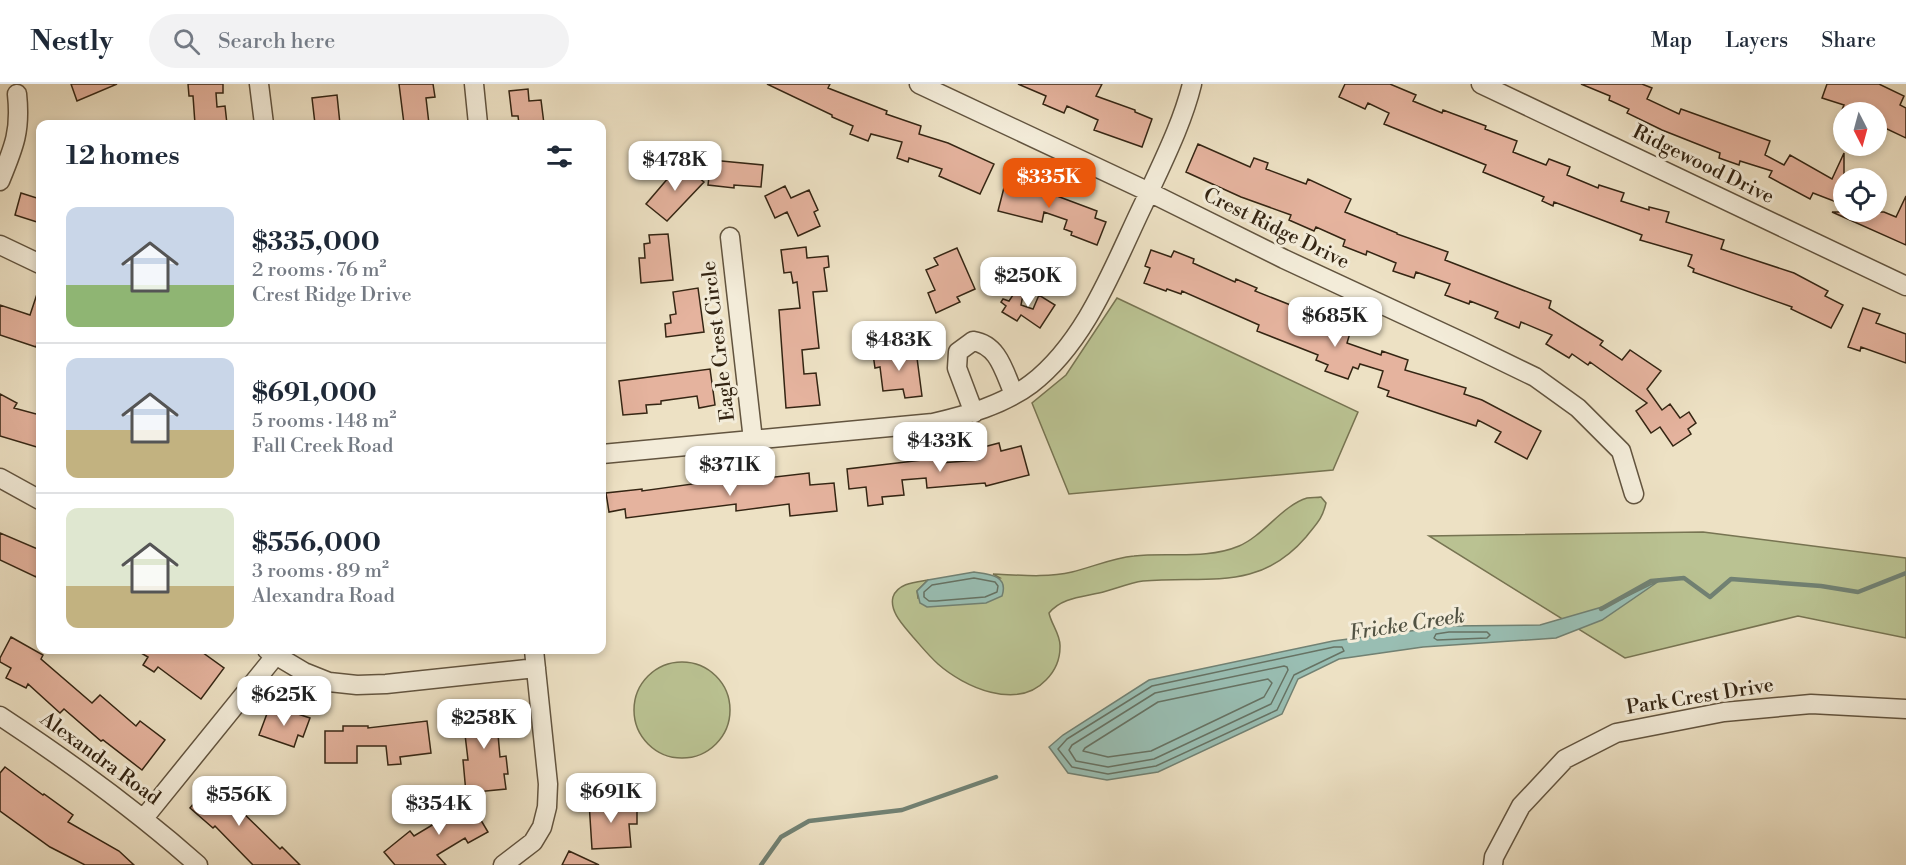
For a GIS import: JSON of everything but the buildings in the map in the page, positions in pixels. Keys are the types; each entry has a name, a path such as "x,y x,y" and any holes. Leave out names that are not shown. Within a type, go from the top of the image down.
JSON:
{"street":[{"path":"260,84 264,120"},
{"path":"474,84 478,120"},
{"name":"Crest Ridge Drive","path":"919,84 1149,192 1284,260 1535,377 1578,408 1621,451 1634,494"},
{"path":"606,454 933,423 974,413 1031,384 1062,354 1085,320 1109,277 1170,144 1192,84"},
{"name":"Ridgewood Drive","path":"1481,84 1906,286"},
{"path":"0,181 16,142 19,116 17,94"},
{"name":"Eagle Crest Circle","path":"730,237 753,440"},
{"path":"0,245 36,262"},
{"path":"974,413 957,368 958,352 974,341 986,343 994,351 1014,394"},
{"path":"0,478 36,498"},
{"path":"144,818 272,654"},
{"path":"277,654 304,672 329,682 357,685 386,684 535,658 548,784 548,807 542,827 532,842 503,865"},
{"name":"Park Crest Drive","path":"1493,865 1494,857 1521,806 1565,759 1616,733 1724,712 1811,704 1906,709"},
{"name":"Alexandra Road","path":"0,716 61,756 144,818 198,865"}],"green space":[{"path":"1117,298 1358,412 1333,470 1069,494 1032,403 1066,375"},
{"path":"1321,497 1326,503 1323,514 1316,525 1288,555 1269,567 1230,578 1137,582 1059,604 1049,613 1060,643 1056,665 1046,680 1034,689 1021,694 1006,695 991,692 962,681 949,673 913,637 898,619 893,608 895,592 908,584 928,580 917,591 918,598 1000,578 993,574 1052,575 1072,572 1126,557 1201,554 1226,550 1248,541 1298,502 1307,498"},
{"path":"1703,532 1906,558 1906,638 1798,616 1625,658 1429,536"},
{"path":"682,662 700,666 716,676 726,692 730,710 726,728 716,744 700,754 682,758 664,754 648,744 638,728 634,710 638,692 648,676 664,666"}],"water":[{"path":"974,572 991,575 1000,580 1003,584 1002,596 986,603 927,607 920,603 917,591 928,580"},
{"path":"1662,579 1602,620 1556,638 1423,647 1339,659 1298,679 1282,714 1158,772 1107,780 1068,773 1049,747 1063,735 1149,680 1333,641 1449,626 1540,625 1609,605"}],"waterway":[{"name":"Fricke Creek","path":"1601,609 1651,581 1684,578 1710,597 1731,579 1821,586 1858,592 1906,573"},
{"name":"Fricke Creek","path":"761,865 781,837 809,821 902,810 996,777"}]}
